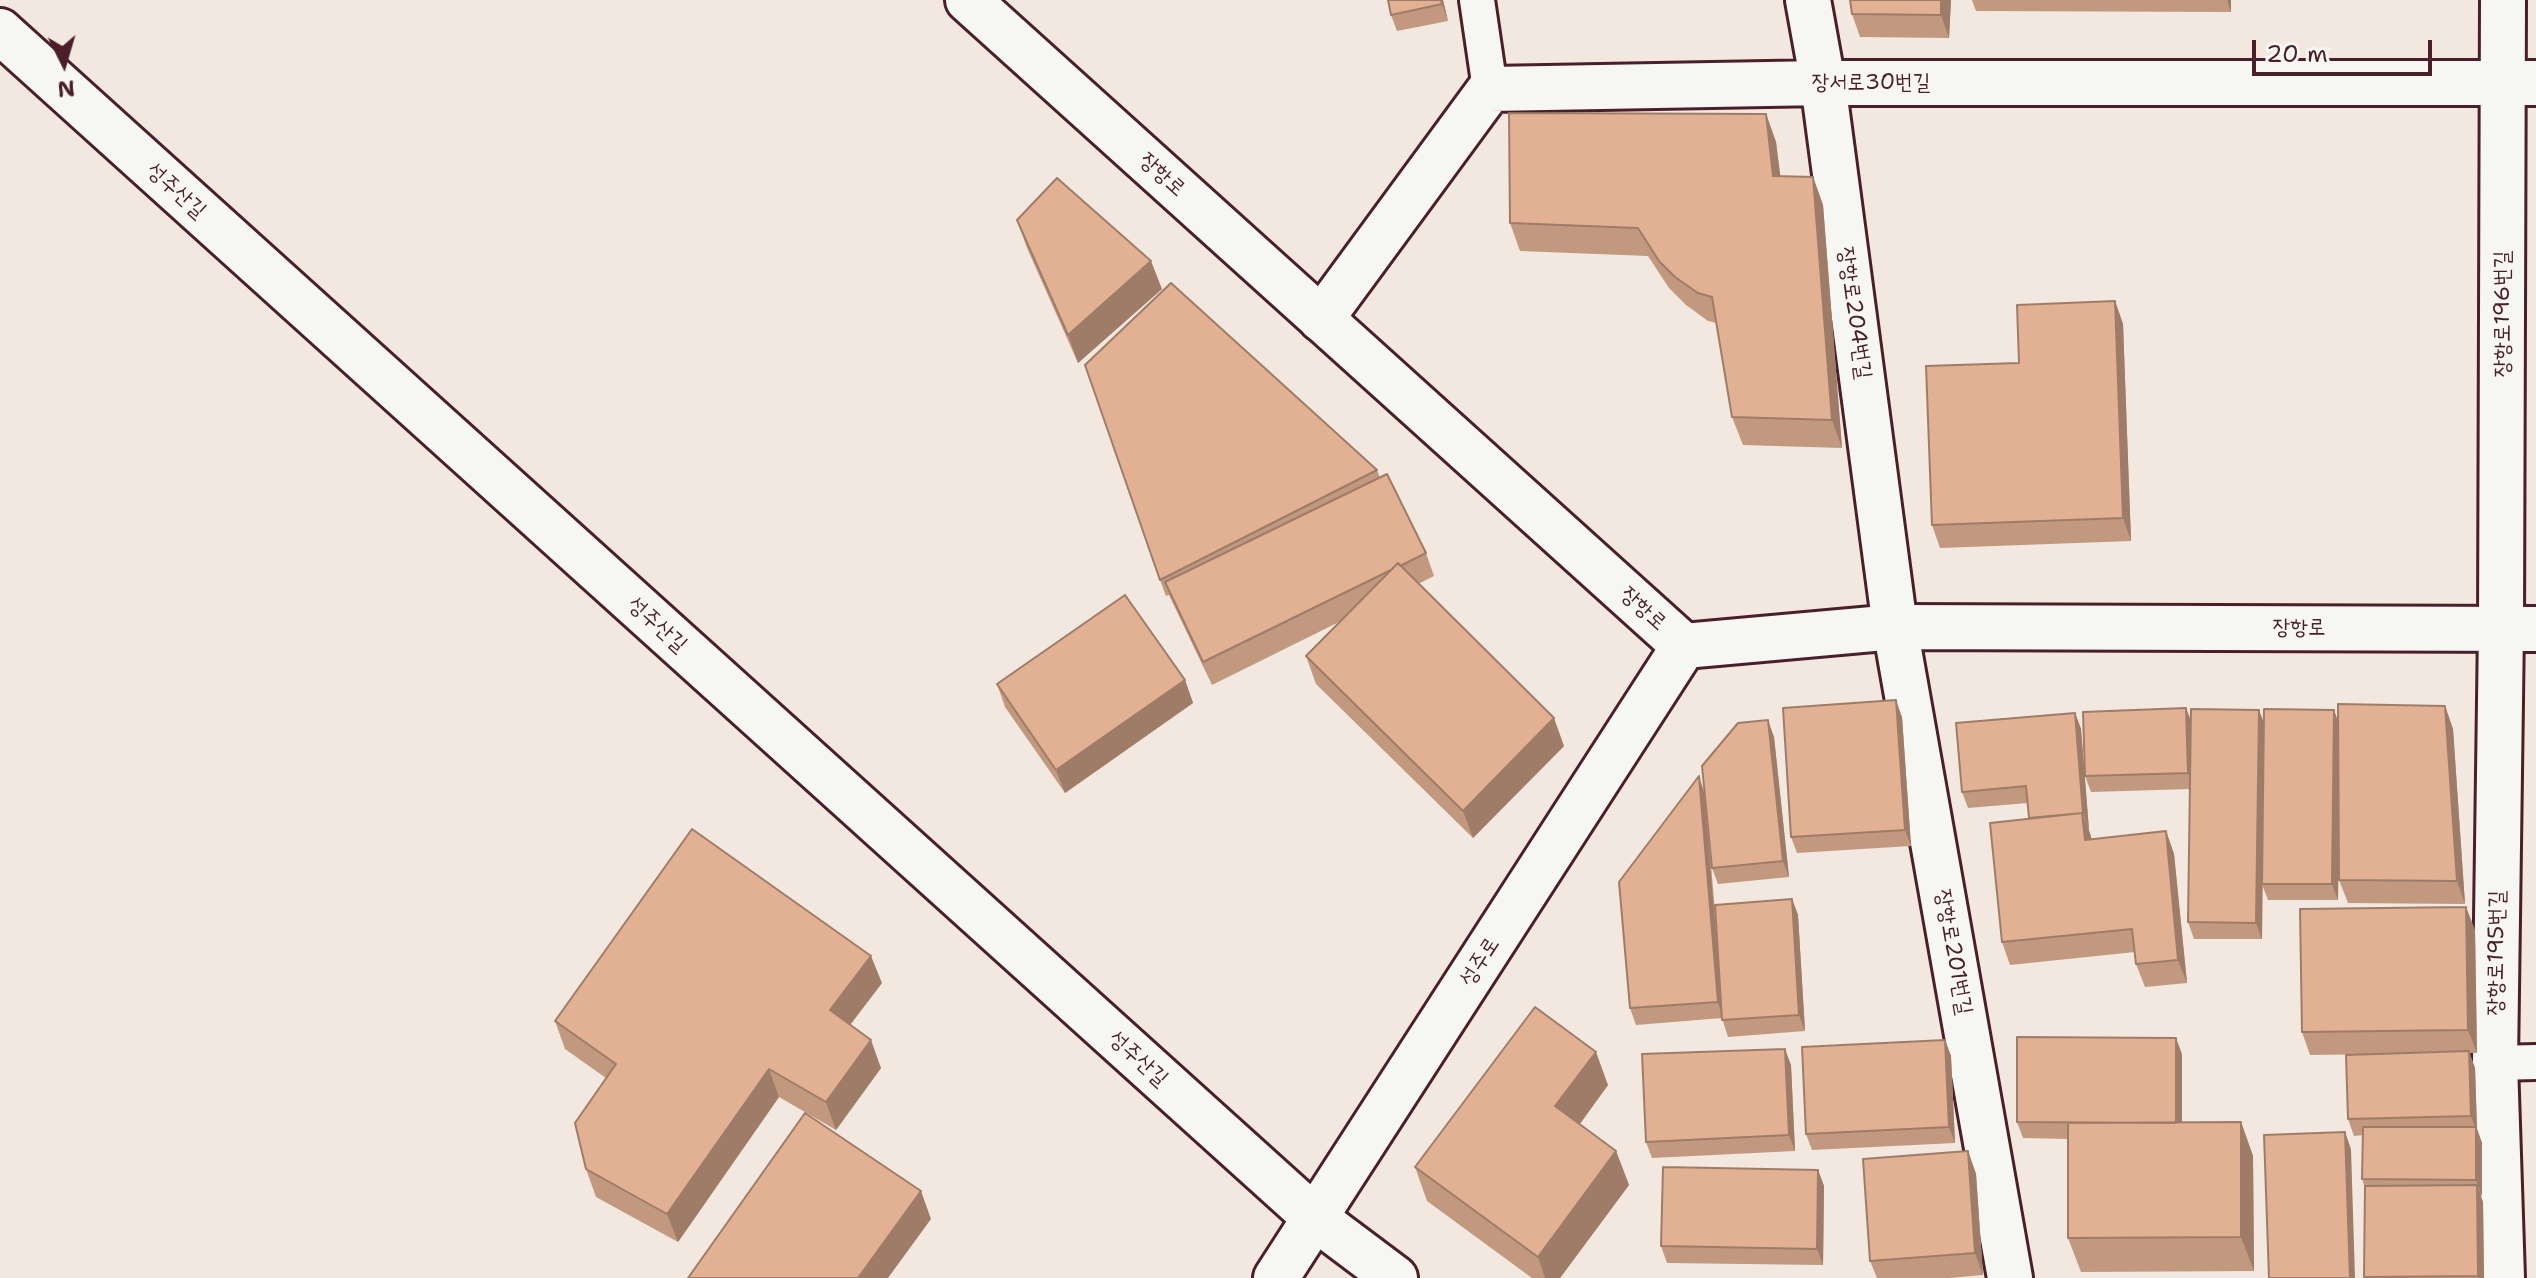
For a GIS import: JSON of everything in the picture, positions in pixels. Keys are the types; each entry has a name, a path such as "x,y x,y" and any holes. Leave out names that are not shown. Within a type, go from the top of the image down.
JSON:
{"street":[{"name":"장항로","path":"968,0 1684,646 1895,627 2519,628"},
{"name":"장항로204번길","path":"1808,0 1823,83 1895,627"},
{"name":"장항로196번길","path":"2503,0 2520,83 2519,628"},
{"name":"성주산길","path":"0,31 1315,1218 1395,1278"},
{"name":"장서로30번길","path":"1490,89 1823,83 2520,83"},
{"path":"1321,319 1490,89"},
{"name":"장항로201번길","path":"1895,627 2010,1278"},
{"name":"장항로195번길","path":"2502,1278 2516,1063 2519,628"},
{"name":"성주로","path":"1276,1278 1684,646"}],"lane":[{"path":"1477,0 1490,89"}],"building":[{"path":"1388,0 1441,0 1442,4 1391,15"},
{"path":"1850,0 1941,0 1941,15 1852,14"},
{"path":"1509,113 1766,114 1773,176 1813,177 1832,420 1732,417 1712,297 1698,293 1675,277 1659,261 1638,228 1510,223"},
{"path":"1057,178 1151,261 1068,335 1017,220"},
{"path":"1171,283 1377,470 1160,580 1085,365"},
{"path":"2115,301 2123,518 1932,525 1926,366 2019,363 2017,305"},
{"path":"1387,474 1426,553 1400,566 1398,563 1391,570 1203,662 1165,582"},
{"path":"1398,563 1554,718 1463,811 1306,656"},
{"path":"1125,595 1185,680 1056,770 997,684"},
{"path":"1896,700 1905,830 1791,837 1783,708"},
{"path":"2338,704 2445,706 2457,881 2339,880"},
{"path":"2186,708 2188,773 2085,776 2083,712"},
{"path":"2191,709 2259,710 2256,923 2188,922"},
{"path":"2264,709 2334,710 2332,884 2262,884"},
{"path":"2075,713 2083,813 2029,818 2026,786 1962,792 1956,723"},
{"path":"1768,720 1783,861 1712,868 1702,766 1738,723"},
{"path":"1699,776 1718,1002 1630,1008 1619,882"},
{"path":"2082,813 2085,840 2166,831 2178,960 2136,964 2132,929 2002,942 1990,823"},
{"path":"692,829 871,956 830,1010 871,1040 826,1102 769,1069 667,1214 586,1169 575,1123 616,1064 555,1021"},
{"path":"1792,899 1799,1015 1722,1020 1715,905"},
{"path":"2466,907 2468,1030 2302,1032 2300,909"},
{"path":"1535,1007 1596,1052 1555,1106 1616,1151 1538,1257 1415,1167"},
{"path":"2017,1037 2176,1038 2176,1123 2017,1122"},
{"path":"1945,1040 1949,1127 1806,1134 1802,1047"},
{"path":"1785,1049 1789,1135 1646,1142 1642,1054"},
{"path":"2469,1051 2471,1116 2348,1119 2346,1055"},
{"path":"805,1113 921,1191 858,1278 688,1278"},
{"path":"2241,1122 2241,1237 2068,1238 2068,1123"},
{"path":"2363,1127 2476,1127 2476,1180 2362,1179"},
{"path":"2345,1132 2350,1278 2269,1278 2264,1135"},
{"path":"1968,1151 1975,1253 1870,1261 1863,1159"},
{"path":"1663,1167 1818,1170 1817,1249 1661,1246"},
{"path":"2477,1185 2478,1276 2364,1277 2365,1186"}]}
